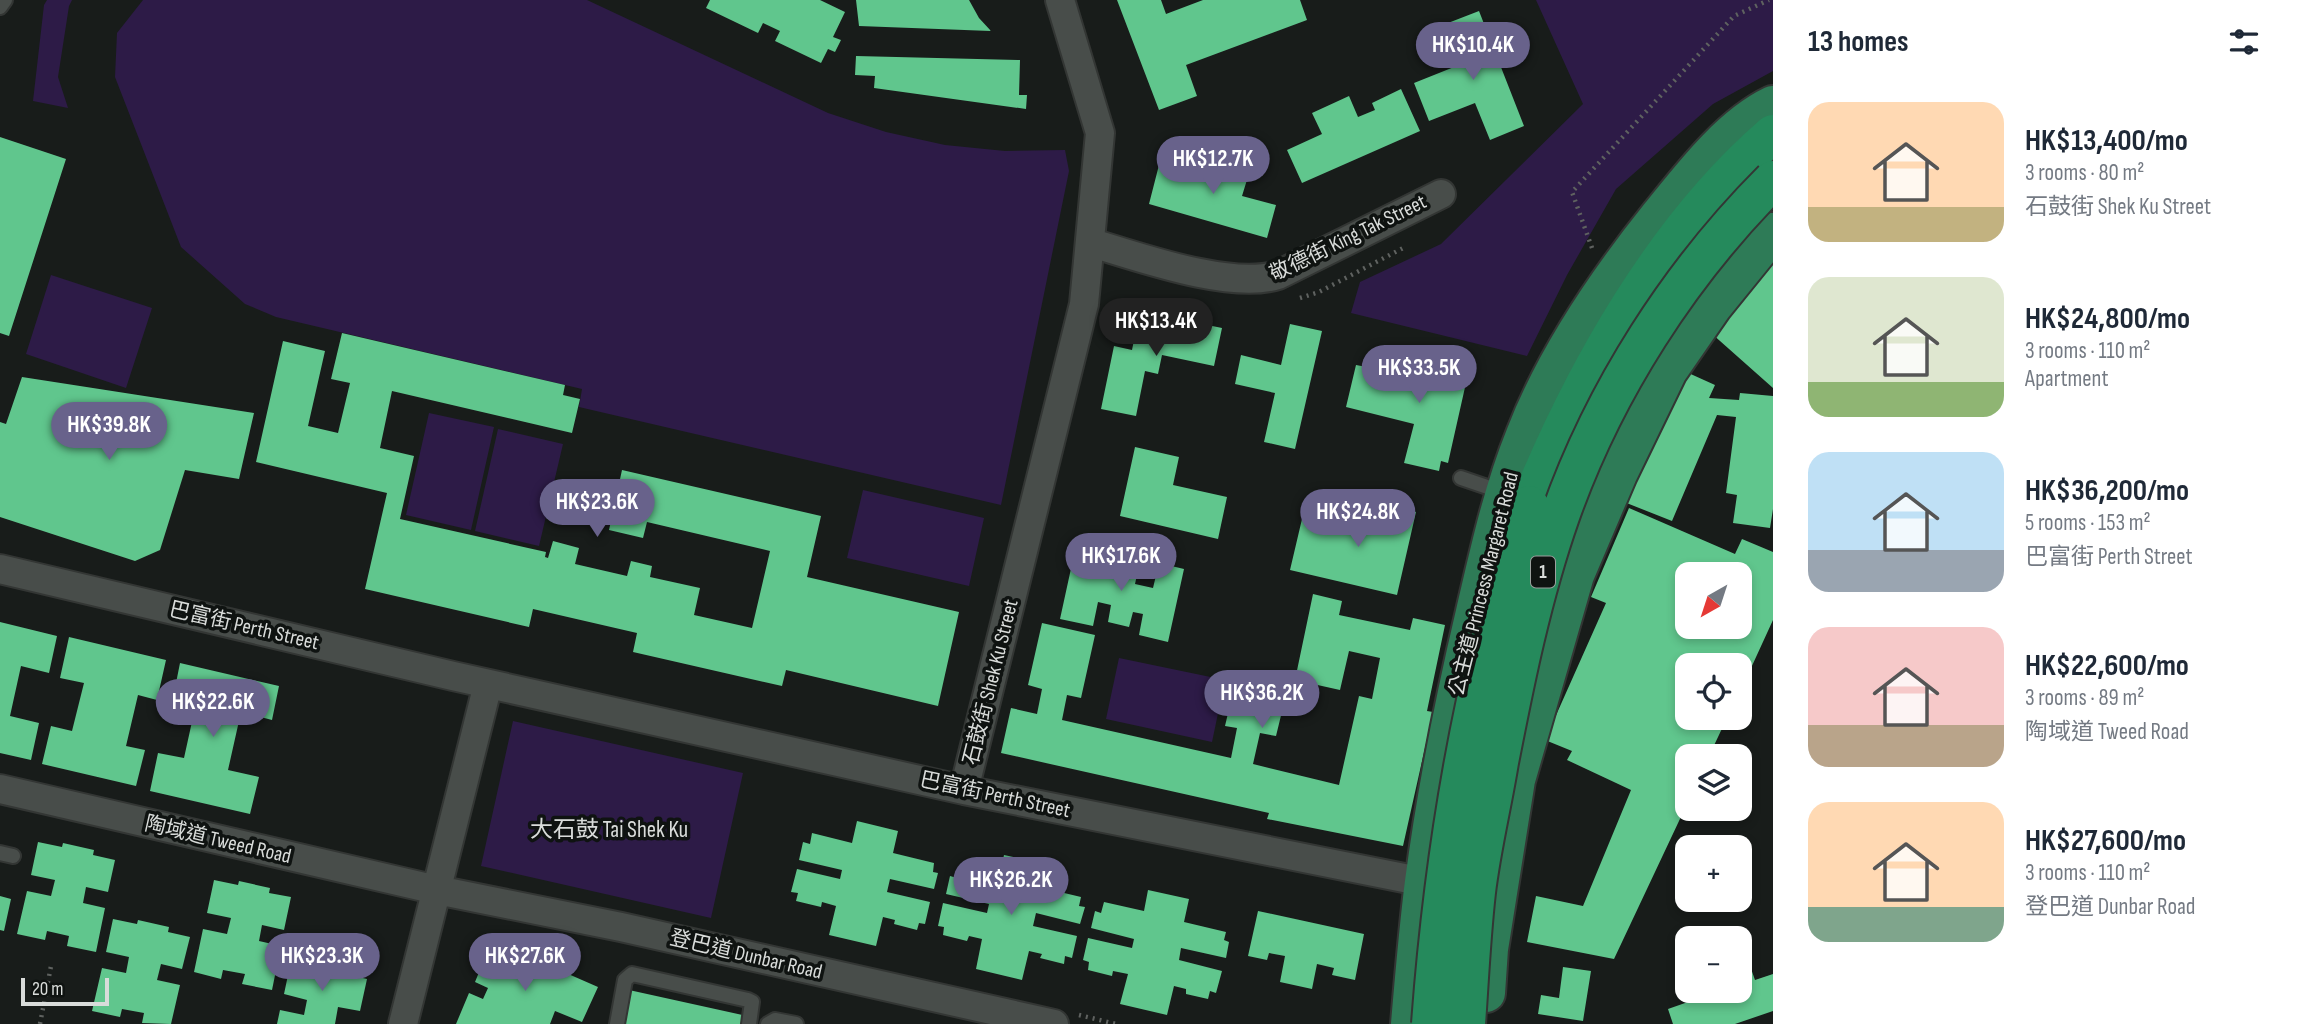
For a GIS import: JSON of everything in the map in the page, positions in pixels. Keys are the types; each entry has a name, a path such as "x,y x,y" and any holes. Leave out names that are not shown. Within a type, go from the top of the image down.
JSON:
{"highway":[{"name":"公主道 Princess Margaret Road","path":"1431,1024 1446,877 1459,785 1476,699 1507,570 1529,505 1575,403 1607,344 1641,290 1676,240 1719,187 1767,155"},
{"name":"公主道 Princess Margaret Road","path":"1466,1024 1476,890 1511,698 1539,584 1560,516 1603,418 1666,309 1744,209 1767,155"}],"main road":[{"name":"公主道 Princess Margaret Road","path":"1409,1024 1424,882 1451,713 1504,493 1526,432 1556,370 1631,252 1678,193 1727,139 1762,110 1773,105"},
{"path":"1483,1024 1489,949 1516,780 1573,593 1611,490 1668,371 1713,306 1773,232"},
{"path":"1489,553 1509,534 1532,529 1547,535 1555,543 1573,593"}],"street":[{"name":"石鼓街 Shek Ku Street","path":"964,790 1084,304 1092,243 1100,133 1060,0"},
{"name":"敬德街 King Tak Street","path":"1092,243 1182,269 1243,279 1264,279 1278,275 1441,194"},
{"name":"巴富街 Perth Street","path":"0,569 488,684 964,790 1424,882 1469,901 1494,920"},
{"path":"403,1024 488,684"},
{"name":"陶域道 Tweed Road","path":"0,789 437,890"},
{"name":"登巴道 Dunbar Road","path":"437,890 1065,1019"}],"lane":[{"path":"0,6 5,0"},
{"path":"1461,478 1504,493"},
{"path":"617,1024 625,980 632,974 748,1000 752,1002 752,1007 748,1024"},
{"path":"768,1024 775,1020 796,1024"}],"path":[{"path":"1593,250 1572,192 1734,16 1769,0"},
{"path":"1289,300 1319,292 1415,242"},
{"path":"40,1024 51,966"},
{"path":"1065,1019 1116,1024"}],"shaded area":[{"path":"47,0 72,0 58,77 68,108 33,101 44,5"},
{"path":"143,0 587,0 828,113 886,132 945,145 1005,151 1065,150 1069,171 1001,505 579,407 582,389 276,317 245,304 181,247 115,77 117,33"},
{"path":"1536,0 1773,0 1773,71 1713,104 1616,189 1567,275 1527,356 1351,313 1360,282 1441,244 1583,104"},
{"path":"51,275 152,308 126,388 26,354"},
{"path":"429,413 494,427 471,530 406,515"},
{"path":"498,429 563,444 539,546 475,531"},
{"path":"863,490 984,518 969,586 847,558"},
{"path":"1119,658 1225,680 1212,742 1106,719"},
{"path":"513,721 743,773 711,918 481,866"}],"building":[{"path":"710,0 820,0 845,12 833,37 841,40 835,52 828,49 821,63 775,41 780,31 763,23 758,33 706,8"},
{"path":"856,0 969,0 979,18 991,31 859,26"},
{"path":"1117,0 1161,0 1166,14 1203,0 1300,0 1307,20 1186,65 1197,96 1159,110"},
{"path":"1479,11 1524,126 1490,140 1475,103 1429,121 1414,83 1464,63 1448,23"},
{"path":"856,56 1020,60 1019,95 1027,95 1026,109 874,88 875,76 855,75"},
{"path":"1401,89 1420,131 1302,183 1287,150 1322,134 1312,113 1349,96 1358,117 1375,110 1372,103"},
{"path":"0,137 66,159 9,336 0,333"},
{"path":"1199,156 1250,170 1242,196 1276,205 1267,238 1149,204 1159,165 1194,175"},
{"path":"1773,263 1773,388 1711,333"},
{"path":"1154,314 1222,328 1214,366 1162,355 1158,374 1145,371 1136,416 1101,409 1114,346 1132,350 1135,335 1149,339"},
{"path":"1290,324 1322,331 1295,449 1264,442 1275,393 1235,384 1241,355 1281,365"},
{"path":"342,333 565,385 563,395 580,399 572,433 392,391 380,448 414,456 400,519 546,552 545,557 548,558 553,541 579,548 575,564 627,576 631,561 652,566 650,577 700,588 694,615 752,628 770,551 647,522 643,538 609,530 622,470 821,516 807,577 959,612 938,706 786,670 782,686 633,652 637,633 533,609 529,627 365,589 387,493 256,462 283,341 325,351 308,426 338,433 350,383 331,379"},
{"path":"1434,345 1465,353 1463,363 1470,365 1448,463 1441,461 1439,471 1404,463 1414,424 1346,407 1356,365 1372,368 1370,379 1401,387 1403,377 1425,382"},
{"path":"1684,371 1715,385 1709,398 1739,400 1740,393 1773,396 1773,509 1770,528 1733,523 1737,495 1726,493 1736,417 1717,415 1672,521 1624,502"},
{"path":"22,377 254,413 239,479 185,470 160,550 135,561 0,517 0,422 6,424"},
{"path":"1135,447 1179,457 1173,485 1227,497 1218,539 1120,516"},
{"path":"1368,501 1416,512 1397,595 1290,570 1302,519 1360,532"},
{"path":"1629,508 1735,554 1742,539 1773,552 1773,620 1752,666 1752,653 1675,653 1675,730 1721,730 1715,744 1675,744 1675,821 1679,821 1614,959 1527,942 1536,896 1583,906 1631,790 1567,760 1572,751 1545,740 1606,603 1591,597"},
{"path":"1077,541 1109,548 1102,575 1119,579 1124,557 1140,561 1135,584 1153,588 1159,563 1184,569 1168,642 1139,635 1143,614 1133,612 1129,627 1108,622 1111,605 1098,602 1093,626 1060,619"},
{"path":"1313,594 1342,601 1339,615 1410,630 1413,618 1445,625 1427,711 1433,712 1403,846 1267,819 1269,813 1001,753 1011,708 1037,714 1042,689 1028,685 1042,623 1095,635 1081,698 1067,695 1062,720 1231,758 1237,728 1225,726 1236,679 1287,691 1276,736 1260,733 1253,764 1339,785 1359,696 1372,699 1380,658 1349,651 1340,690 1295,680"},
{"path":"0,622 57,636 49,673 21,666 10,716 39,723 31,760 0,753"},
{"path":"69,637 166,660 157,700 138,695 126,746 145,750 136,786 42,764 51,726 72,731 84,683 60,678"},
{"path":"180,663 279,686 272,720 241,712 228,770 259,777 250,814 150,791 158,753 184,758 195,708 172,703"},
{"path":"857,821 898,831 893,853 934,863 933,872 938,873 934,889 890,879 887,892 930,902 925,924 919,923 917,930 894,924 895,920 883,917 876,946 829,935 836,906 822,902 821,907 796,901 798,893 791,892 797,869 840,879 842,870 799,860 803,842 810,844 812,833 852,843"},
{"path":"38,842 62,847 63,843 94,850 93,855 115,860 108,892 86,887 83,903 105,908 96,952 67,946 69,936 47,931 45,940 17,934 27,891 51,896 55,880 31,875"},
{"path":"1004,855 1045,864 1039,887 1081,897 1079,906 1085,907 1080,924 1036,913 1033,926 1077,936 1072,958 1065,956 1064,964 1040,958 1042,954 1029,951 1022,980 976,969 982,939 969,936 967,941 943,935 944,927 938,926 943,903 987,913 989,904 946,894 950,876 957,878 959,867 999,877"},
{"path":"214,880 238,885 239,881 270,888 269,893 291,897 284,930 262,925 259,941 281,946 272,990 242,984 245,974 223,970 221,979 194,972 203,929 227,934 231,918 207,913"},
{"path":"1148,890 1189,899 1184,922 1226,932 1224,940 1229,942 1226,958 1181,948 1179,960 1222,971 1216,993 1210,991 1208,999 1186,994 1186,989 1174,986 1167,1015 1120,1004 1128,974 1113,971 1112,976 1088,970 1089,962 1083,960 1088,938 1132,948 1134,939 1091,928 1095,911 1101,913 1104,902 1144,911"},
{"path":"0,896 11,899 4,931 0,930"},
{"path":"1258,911 1364,934 1355,980 1332,975 1334,968 1317,964 1312,989 1280,982 1285,956 1269,953 1267,960 1248,956"},
{"path":"113,919 137,924 138,920 169,927 168,932 190,937 182,969 161,964 157,980 180,985 171,1024 142,1023 144,1013 122,1009 120,1017 92,1011 102,968 126,973 129,957 106,952"},
{"path":"491,943 527,959 522,970 528,973 534,959 598,987 582,1022 555,1011 550,1024 456,1024 469,993 483,999 488,988 475,982"},
{"path":"291,961 315,967 315,962 347,969 346,974 367,979 360,1011 338,1007 335,1024 277,1024 280,1010 304,1015 307,1000 284,994"},
{"path":"1563,967 1591,971 1583,1021 1538,1014 1541,995 1559,998"},
{"path":"1752,971 1755,980 1773,974 1773,1011 1735,1024 1673,1024 1668,1009 1685,1003 1752,1003"},
{"path":"629,990 747,1016 745,1024 622,1024"}],"district":[{"name":"大石鼓 Tai Shek Ku","path":"609,830"}]}
